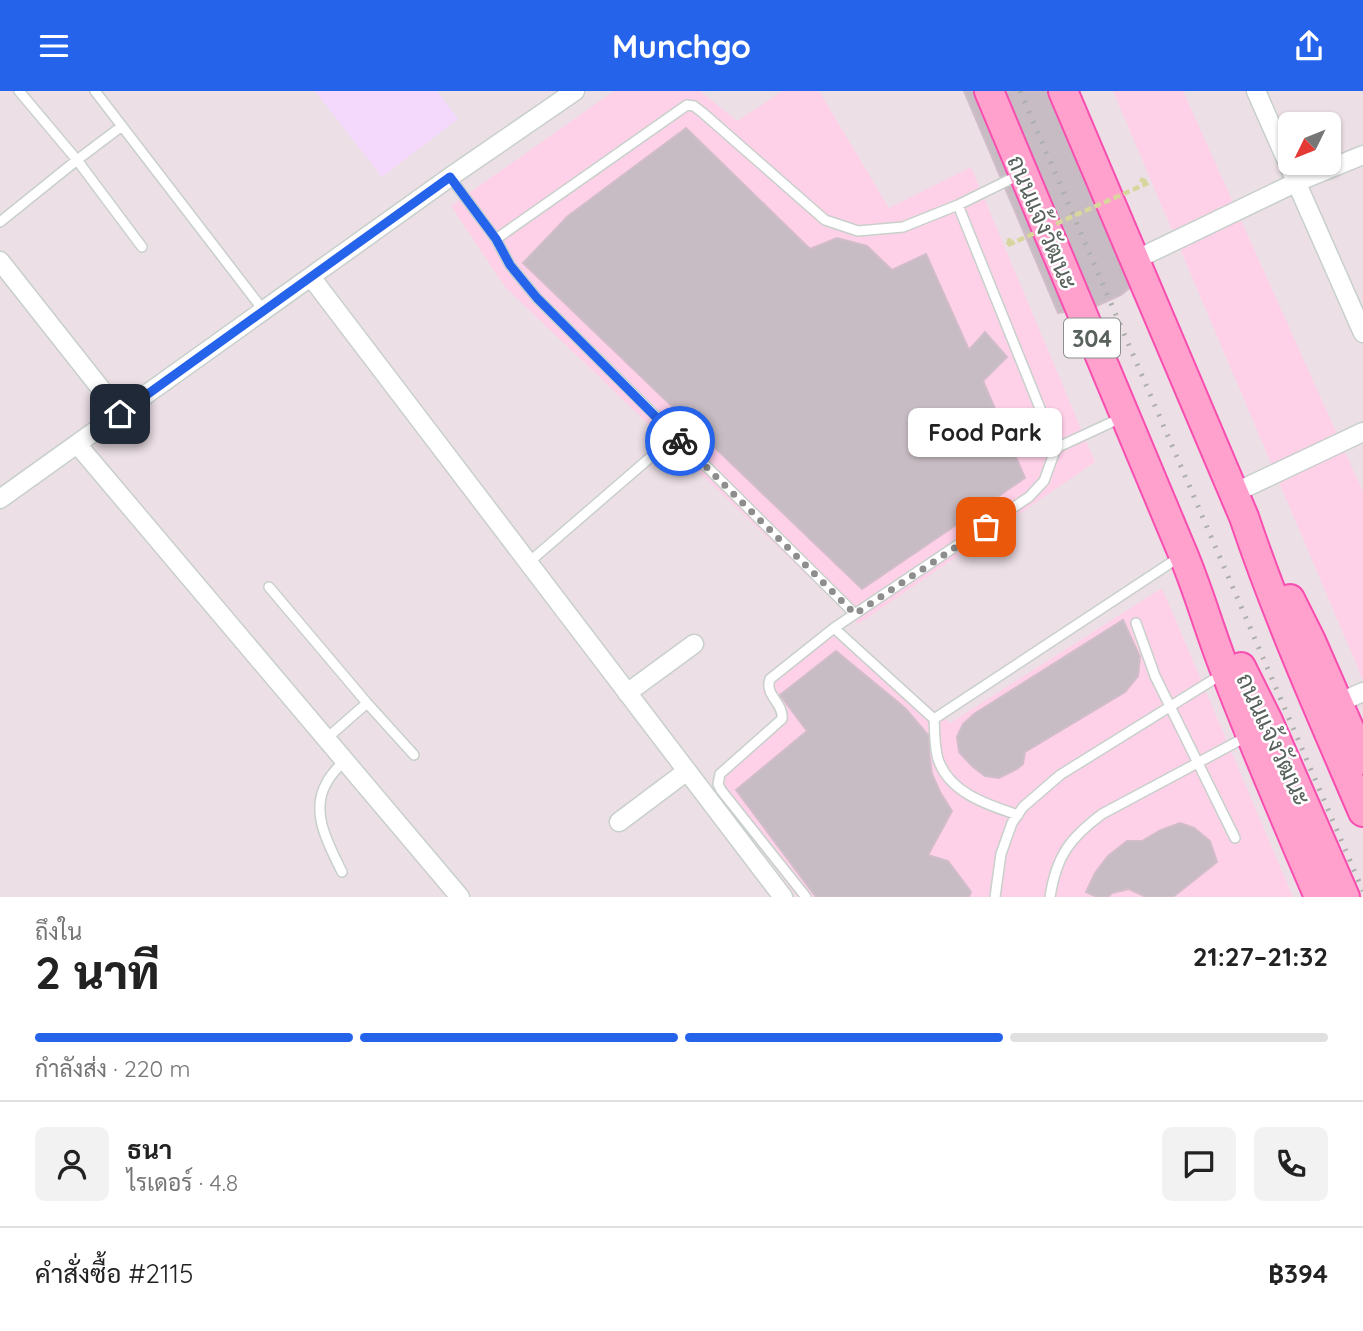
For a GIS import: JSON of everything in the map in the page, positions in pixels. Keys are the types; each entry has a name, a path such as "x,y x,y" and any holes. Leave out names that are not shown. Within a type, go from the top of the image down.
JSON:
{"main road":[{"name":"ถนนแจ้งวัฒนะ","path":"989,91 1196,584 1268,721 1345,897"},
{"name":"ถนนแจ้งวัฒนะ","path":"1063,91 1239,505 1282,625 1363,812"},
{"name":"ถนนแจ้งวัฒนะ","path":"1239,505 1311,641 1351,698 1363,760"},
{"name":"ถนนแจ้งวัฒนะ","path":"1196,584 1226,672 1319,897"}],"street":[{"path":"0,499 450,177 575,91"},
{"path":"1256,91 1363,333"},
{"path":"1135,260 1297,182 1363,155"},
{"path":"0,261 120,414"},
{"path":"310,277 783,897"},
{"path":"1239,505 1363,432"},
{"path":"77,445 460,897"},
{"path":"627,693 694,644"},
{"path":"619,822 687,771"}],"lane":[{"path":"19,91 77,160 142,247"},
{"path":"95,91 264,310"},
{"path":"496,239 687,105 694,106 703,113 825,220 858,231 903,227 958,205 1023,173"},
{"path":"0,222 122,126"},
{"path":"450,177 496,239 510,265 537,298 855,614"},
{"path":"806,897 718,784 720,774 782,719 782,709 768,689 769,680 834,628 1029,497 1044,481 1056,448 958,205"},
{"path":"1056,448 1125,417"},
{"path":"528,563 660,449"},
{"path":"934,719 1183,554"},
{"path":"269,587 414,755"},
{"path":"1136,623 1155,676 1235,838"},
{"path":"834,628 934,719 938,759 953,782 976,800 1018,815"},
{"path":"995,897 1001,854 1012,823 1023,807 1060,775 1226,672"},
{"path":"326,739 368,703"},
{"path":"1049,897 1065,849 1102,814 1251,734"},
{"path":"342,872 324,833 319,814 326,783 344,760"}],"path":[{"path":"1010,238 1008,245 1147,183 1140,179"}],"shaded area":[{"path":"315,91 437,91 458,119 382,177"},
{"path":"614,91 700,91 737,121 783,91 819,91 889,208 971,167 1095,462 858,624 505,287 451,206"},
{"path":"1113,91 1183,91 1363,492 1363,680"},
{"path":"1162,588 1293,897 797,897 715,784 782,722 762,691 836,629 950,723"}],"building":[{"path":"964,91 1073,91 1148,273 1121,295 1092,308 1058,313"},
{"path":"686,128 810,249 837,238 867,246 892,270 926,254 969,350 985,332 1007,357 983,381 1025,478 862,589 523,263 568,216"},
{"path":"1123,620 1140,657 1138,676 1125,692 1025,752 1023,764 999,778 985,776 959,752 957,737 963,724 974,714"},
{"path":"836,651 905,708 929,736 932,774 952,811 928,855 948,861 971,892 969,897 816,897 736,790 807,731 780,695"},
{"path":"1180,823 1194,828 1210,841 1217,862 1173,897 1146,897 1129,889 1112,893 1108,897 1097,897 1086,892 1095,873 1108,856 1127,841 1142,841"}],"railway":[{"path":"1020,91 1363,891"}],"way so far":[{"path":"680,441 855,614 986,527"}],"place":[{"name":"Food Park","path":"986,527"}],"route":[{"path":"120,414 450,177 496,239 523,282 680,441"}]}
